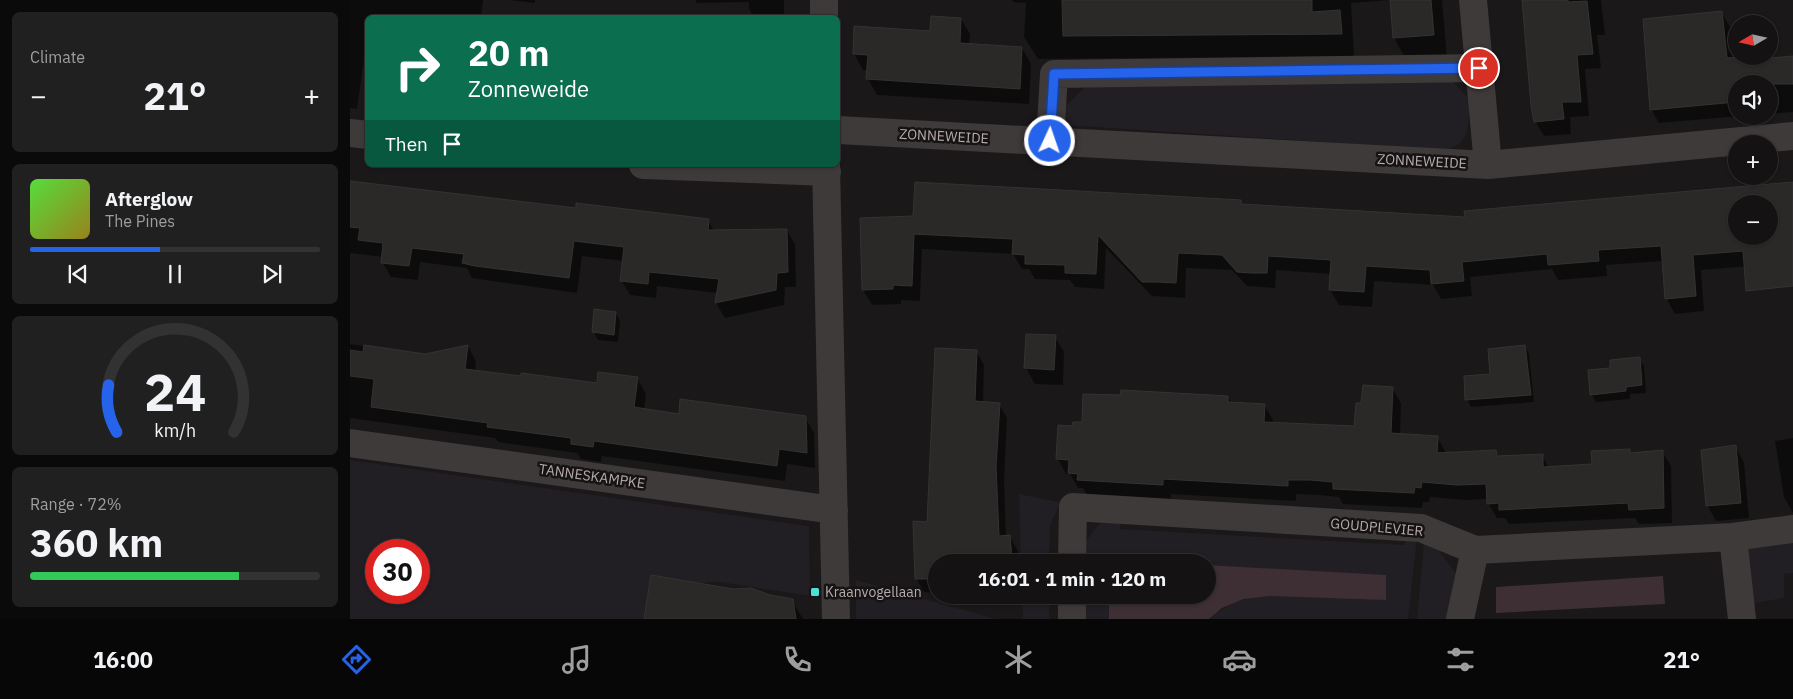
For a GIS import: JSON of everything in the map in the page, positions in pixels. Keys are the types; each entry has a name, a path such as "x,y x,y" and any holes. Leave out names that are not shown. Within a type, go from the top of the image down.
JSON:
{"street":[{"path":"824,0 824,15"},
{"path":"1473,0 1488,165"},
{"path":"1050,141 1054,74 1479,68"},
{"name":"ZONNEWEIDE","path":"840,130 1488,165 1793,136"},
{"path":"350,133 365,135"},
{"path":"735,167 827,169 836,619"},
{"name":"TANNESKAMPKE","path":"350,442 834,510"},
{"name":"GOUDPLEVIER","path":"1072,554 1073,507 1421,528 1474,550 1733,537 1793,529"},
{"path":"1733,537 1742,619"},
{"path":"1460,619 1474,550"},
{"path":"1072,604 1072,619"}],"shaded area":[{"path":"1452,81 1470,100 1468,125 1467,132 1460,143 1445,150 1064,125 1063,109 1089,83"},
{"path":"350,460 809,526 810,596 720,582 699,583 673,579 668,619 350,619"},
{"path":"1019,494 1068,504 1058,508 1050,525 1049,554 1021,554"},
{"path":"1112,519 1120,519 1120,529 1405,545 1406,536 1417,538 1408,619 1209,619 1221,610 1246,599 1271,596 1313,596 1216,568 1216,554 1081,554 1081,547 1098,525"},
{"path":"1793,538 1793,573 1784,574 1784,598 1742,605 1736,546"},
{"path":"1424,541 1433,543 1457,575 1449,619 1417,619"},
{"path":"1216,566 1386,575 1386,600 1270,596 1244,599 1222,608 1209,619 1109,619 1109,604 1216,604"},
{"path":"1663,576 1665,604 1496,613 1496,587"},
{"path":"856,580 928,600 928,604 942,604 996,619 856,619"},
{"path":"1022,604 1049,604 1049,619 1023,619"},
{"path":"1081,604 1109,604 1109,619 1081,619"}],"building":[{"path":"1062,0 1312,0 1312,12 1340,10 1342,34 1063,36"},
{"path":"1390,0 1431,0 1434,35 1393,38"},
{"path":"1522,0 1587,1 1593,54 1577,55 1581,102 1562,102 1564,119 1534,122"},
{"path":"1722,11 1728,65 1778,65 1778,57 1793,56 1793,84 1778,84 1778,75 1728,75 1728,103 1650,110 1643,19"},
{"path":"931,16 961,18 960,43 1022,47 1020,89 866,79 868,55 853,54 854,26 930,31"},
{"path":"350,181 576,208 576,203 709,219 708,230 787,229 788,272 777,273 776,290 715,303 719,279 649,272 648,284 620,281 624,247 574,241 569,278 475,266 462,263 464,254 412,248 409,266 381,263 383,243 358,240 360,228 350,227"},
{"path":"915,182 1241,200 1241,204 1465,217 1464,211 1759,185 1778,185 1778,183 1793,182 1793,286 1746,291 1743,251 1693,255 1696,296 1665,299 1661,246 1598,250 1599,261 1548,265 1547,254 1462,262 1464,281 1431,284 1430,270 1366,266 1364,292 1329,290 1331,260 1268,256 1267,273 1252,273 1237,272 1222,255 1178,253 1176,283 1142,282 1098,235 1096,274 1065,273 1065,265 1025,264 1025,255 1012,254 1013,239 914,234 912,286 893,285 893,289 862,290 860,218 913,216"},
{"path":"594,309 616,312 614,335 592,332"},
{"path":"1026,334 1056,335 1054,370 1024,368"},
{"path":"364,345 425,354 468,345 465,369 521,376 521,373 597,383 598,372 638,377 634,407 679,414 680,399 806,416 807,453 779,449 777,466 594,441 593,447 571,444 571,438 487,427 488,423 371,407 374,379 350,376 350,350 363,352"},
{"path":"1525,345 1531,395 1465,400 1464,376 1490,374 1488,349"},
{"path":"935,348 977,350 975,401 1000,403 996,466 999,536 1010,535 1012,554 928,554 928,579 915,579 913,521 927,522"},
{"path":"1640,357 1642,385 1626,387 1626,391 1590,395 1588,370 1610,368 1610,360"},
{"path":"1363,385 1393,387 1391,433 1438,436 1437,453 1496,450 1497,456 1543,454 1543,467 1592,464 1591,451 1630,449 1630,453 1663,450 1664,508 1629,510 1628,503 1499,510 1499,503 1487,504 1486,484 1457,485 1422,482 1421,488 1415,487 1414,493 1333,489 1333,482 1310,480 1288,480 1288,486 1163,479 1163,485 1077,480 1078,474 1068,473 1069,460 1056,459 1058,425 1072,426 1073,422 1082,422 1083,394 1120,395 1121,390 1228,396 1228,402 1265,404 1264,422 1354,426 1356,403 1361,403"},
{"path":"1736,445 1741,503 1706,506 1701,450"},
{"path":"651,575 733,589 751,588 770,595 793,599 796,619 644,619"}],"place":[{"name":"Kraanvogellaan","path":"815,592"}],"route":[{"path":"1050,141 1054,74 1479,68"}]}
